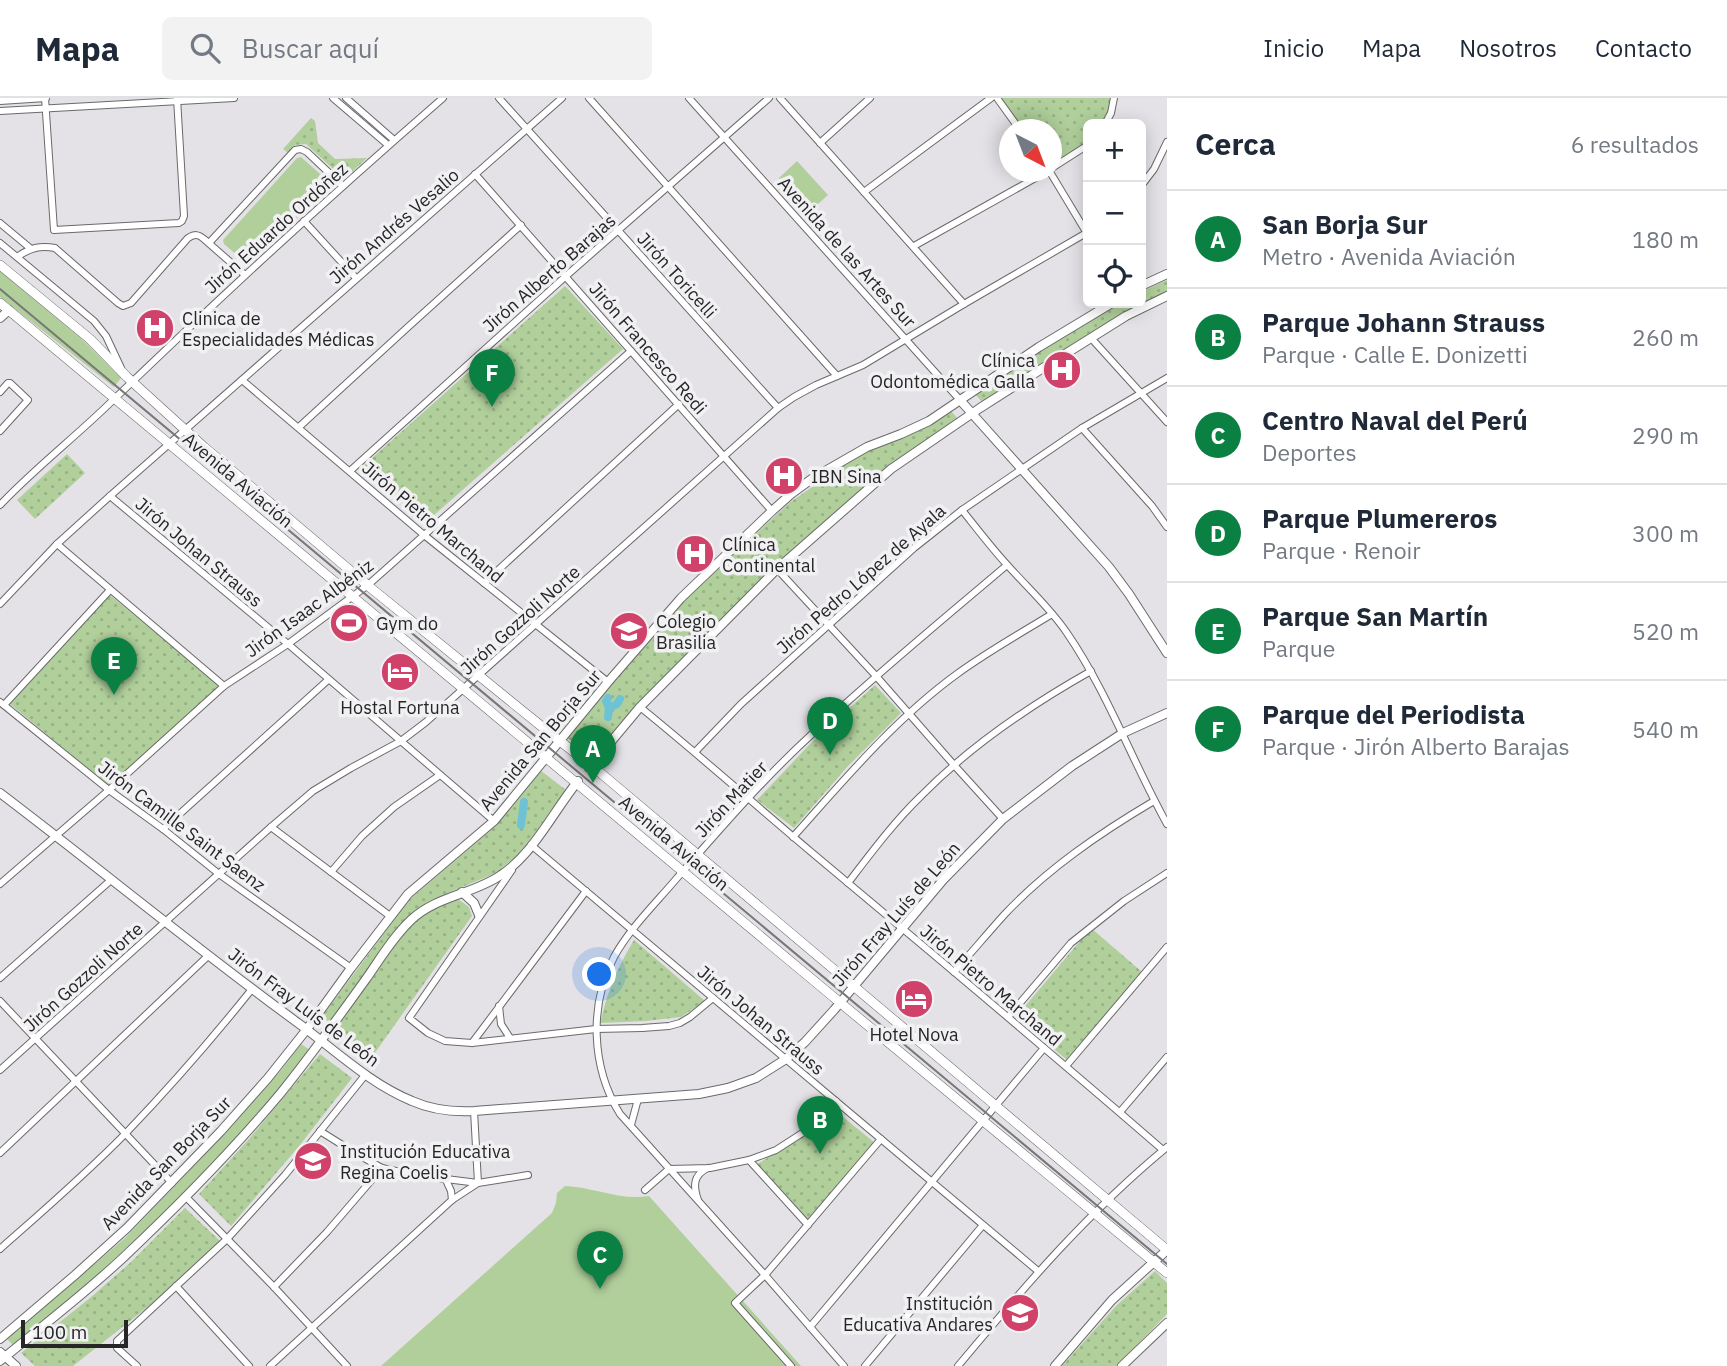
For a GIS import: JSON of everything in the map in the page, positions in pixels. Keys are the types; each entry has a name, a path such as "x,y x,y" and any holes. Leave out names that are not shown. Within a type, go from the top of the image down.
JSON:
{"main road":[{"name":"Avenida Aviación","path":"0,265 90,339 184,430 368,585 698,854 1167,1250"},
{"path":"1146,284 1167,274"},
{"path":"590,767 640,707 777,569 891,469 1126,316 1167,296"},
{"name":"Avenida Aviación","path":"0,303 1167,1273"},
{"name":"Avenida San Borja Sur","path":"0,1339 127,1228 237,1114 307,1029 408,894 495,821 608,682 681,598 772,510 813,478 867,447 929,421 1039,347 1104,308"},
{"path":"0,318 9,310"},
{"name":"Avenida de las Artes Sur","path":"960,401 1115,575 1167,653"},
{"name":"Jirón Fray Luís de León","path":"0,793 252,989 391,1091 412,1102 430,1107 453,1112 474,1111 699,1094 756,1078 786,1059 805,1042 943,880 1003,819 1039,789 1123,733 1167,713"},
{"name":"Avenida San Borja Sur","path":"2,1356 117,1263 186,1197 261,1116 412,919 424,910 503,874 531,845 577,782"},
{"path":"462,892 474,903 479,915"},
{"path":"1055,1366 1112,1300 1167,1250"},
{"path":"1122,1366 1167,1323"},
{"path":"2,1356 16,1366"}],"street":[{"path":"0,101 46,98 54,230 182,221 184,216 177,100"},
{"path":"0,111 112,101 234,98"},
{"path":"333,98 388,145"},
{"path":"346,98 394,140"},
{"name":"Jirón Eduardo Ordóñez","path":"0,505 245,275 443,98"},
{"name":"Jirón Toricelli","path":"499,98 778,408"},
{"name":"Jirón Andrés Vesalio","path":"0,604 57,544 110,496 562,98"},
{"path":"589,98 837,376"},
{"name":"Avenida de las Artes Sur","path":"689,98 960,401"},
{"name":"Jirón Alberto Barajas","path":"350,471 769,98"},
{"path":"780,98 964,304"},
{"path":"820,143 870,98"},
{"path":"864,192 991,98"},
{"path":"997,98 1012,119"},
{"path":"1108,119 1114,98"},
{"path":"1144,182 1154,169 1167,142"},
{"path":"1062,162 1083,148"},
{"path":"209,243 293,151 299,149 307,152 343,186"},
{"name":"Jirón Francesco Redi","path":"475,174 772,510"},
{"path":"914,246 1028,182"},
{"path":"1056,182 1083,225"},
{"path":"304,221 356,278"},
{"path":"0,223 30,248"},
{"path":"299,427 521,225"},
{"path":"17,257 30,248 55,248 123,306 131,303 188,238 197,235 245,275"},
{"name":"Jirón Gozzoli Norte","path":"0,1070 313,791 401,741 426,722 778,408 805,391 863,365 1083,236"},
{"name":"Avenida Aviación","path":"0,243 94,321 106,336 123,373"},
{"path":"1091,338 1167,422"},
{"name":"Jirón Isaac Albéniz","path":"0,883 109,790 224,686 354,597 631,351"},
{"name":"Jirón Pedro López de Ayala","path":"695,752 741,704 914,548 962,510 1082,428 1167,377"},
{"name":"Jirón Pietro Marchand","path":"242,380 424,535 608,682"},
{"path":"0,392 9,383 27,401 0,431"},
{"path":"484,583 679,404"},
{"path":"1082,428 1152,506 1167,527"},
{"name":"Jirón Johan Strauss","path":"110,496 495,821"},
{"path":"962,510 1066,632 1091,671 1167,824"},
{"path":"57,544 224,686"},
{"name":"Jirón Matier","path":"844,1366 620,1114 612,1101 600,1067 596,1029 598,1004 604,980 615,956 632,930 748,799 809,737 876,676 1007,565"},
{"path":"777,569 1003,819"},
{"path":"2,703 110,590"},
{"path":"793,837 910,714 957,674 1052,614"},
{"path":"848,883 920,796 954,765 992,733 1041,699 1091,671"},
{"path":"163,829 328,680"},
{"name":"Jirón Camille Saint Saenz","path":"2,703 109,790 219,874 351,968"},
{"name":"Jirón Pietro Marchand","path":"640,707 1165,1148"},
{"path":"331,872 362,836 394,807 440,775"},
{"path":"954,972 1005,914 1050,873 1098,836 1154,801"},
{"path":"271,827 390,916"},
{"name":"Jirón Johan Strauss","path":"531,845 1038,1271"},
{"path":"522,856 409,1018 428,1033 445,1041 472,1043 596,1029 642,1028 680,1023 713,998"},
{"path":"1008,1017 1071,943 1115,908 1167,873"},
{"path":"0,978 111,880"},
{"path":"472,1043 586,891"},
{"path":"1066,1066 1167,947"},
{"path":"0,1153 209,955"},
{"path":"0,1248 125,1134 199,1054 252,989"},
{"path":"0,1001 172,1183"},
{"path":"499,1006 501,1024 510,1038"},
{"path":"810,1327 1044,1048"},
{"path":"1120,1112 1167,1058"},
{"path":"137,1366 119,1351 117,1340 227,1239 285,1175 366,1074"},
{"path":"631,1125 638,1099"},
{"path":"645,1190 669,1169 710,1168 749,1160 776,1150 807,1130 835,1101"},
{"path":"474,1111 478,1183"},
{"path":"320,1131 382,1168 414,1175 478,1183 528,1175"},
{"path":"791,1366 738,1301 765,1275 881,1139"},
{"path":"958,1366 1038,1271 1093,1212 1165,1148"},
{"path":"749,1160 808,1225"},
{"path":"274,1287 327,1232 382,1168"},
{"path":"700,1203 694,1184 701,1172 710,1168"},
{"path":"446,1180 452,1200"},
{"path":"270,1366 452,1200 478,1183"},
{"path":"186,1197 347,1366"},
{"path":"865,1366 983,1225"},
{"path":"176,1286 249,1366"}],"green space":[{"path":"1000,98 1111,98 1105,119 1083,119 1083,146 1062,160 1062,119 1016,119"},
{"path":"311,118 315,121 318,143 335,159 367,158 344,179 306,144 295,145 288,153 283,149"},
{"path":"301,157 329,182 330,188 248,261 244,261 224,244 223,240 297,158"},
{"path":"797,161 828,195 809,212 779,178"},
{"path":"0,271 81,338 121,378 114,387 0,297"},
{"path":"1167,280 1167,292 1146,303 1146,290"},
{"path":"565,286 623,349 425,523 363,466"},
{"path":"1110,308 1137,308 982,402 975,394 1034,354"},
{"path":"951,411 958,419 879,476 775,565 638,702 592,759 567,738 609,685 683,602 789,503 854,458 912,434"},
{"path":"67,454 85,473 35,519 17,500"},
{"path":"110,595 220,686 109,786 10,704"},
{"path":"875,685 901,713 848,766 794,828 757,800 811,743"},
{"path":"540,770 566,790 530,840 496,873 450,892 415,911 388,940 333,1020 325,1028 317,1028 318,1022 408,901 491,830"},
{"path":"458,899 469,907 472,916 367,1064 332,1036 332,1033 409,926 438,906"},
{"path":"1091,928 1142,972 1067,1060 1016,1017"},
{"path":"634,940 705,1001 681,1017 600,1023 614,980"},
{"path":"301,1044 310,1050 199,1178 152,1227 13,1345 7,1339 125,1238 217,1142"},
{"path":"320,1054 352,1078 300,1145 231,1226 199,1194"},
{"path":"832,1108 875,1143 807,1221 756,1165 808,1132"},
{"path":"565,1186 628,1197 649,1196 801,1366 381,1366 552,1213 557,1193"},
{"path":"185,1208 220,1241 198,1264 73,1366 35,1366 21,1353 131,1262"},
{"path":"1155,1271 1167,1283 1167,1314 1117,1366 1062,1366 1116,1306"}],"waterway":[{"path":"608,698 608,717"},
{"path":"609,708 620,699"},
{"path":"521,825 524,802"}],"railway":[{"path":"0,289 582,779 1167,1264"}],"place":[{"name":"Clinica de Especialidades Médicas","path":"155,328"},
{"name":"Clínica Odontomédica Galla","path":"1062,370"},
{"name":"Parque del Periodista","path":"492,407"},
{"name":"IBN Sina","path":"784,476"},
{"name":"Clínica Continental","path":"695,554"},
{"name":"Gym do","path":"349,623"},
{"name":"Colegio Brasilia","path":"629,631"},
{"name":"Hostal Fortuna","path":"400,672"},
{"name":"Parque San Martín","path":"114,695"},
{"name":"Parque Plumereros","path":"830,755"},
{"name":"San Borja Sur","path":"593,783"},
{"name":"Hotel Nova","path":"914,999"},
{"name":"Parque Johann Strauss","path":"820,1154"},
{"name":"Institución Educativa Regina Coelis","path":"313,1161"},
{"name":"Centro Naval del Perú","path":"600,1289"},
{"name":"Institución Educativa Andares","path":"1020,1313"}]}
